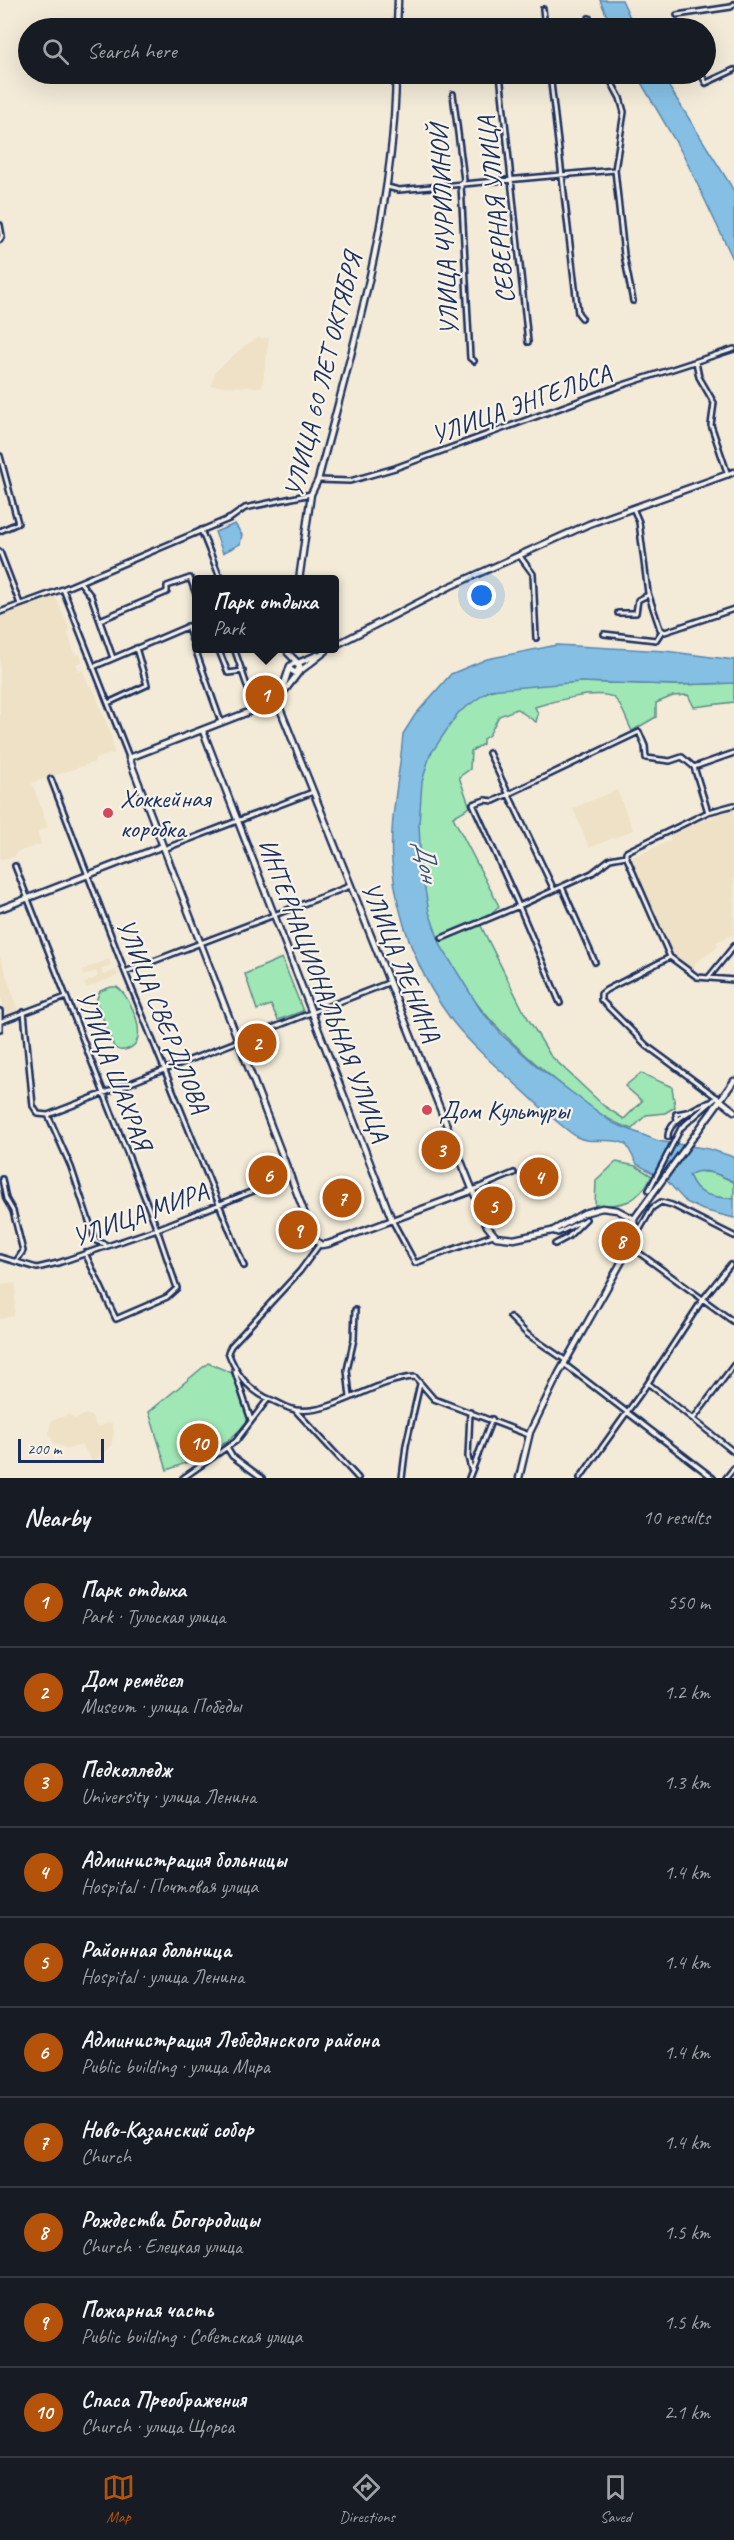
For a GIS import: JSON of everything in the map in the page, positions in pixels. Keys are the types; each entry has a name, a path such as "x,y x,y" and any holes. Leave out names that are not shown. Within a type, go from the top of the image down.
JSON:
{"main road":[{"path":"397,18 398,0"},
{"name":"УЛИЦА 60 ЛЕТ ОКТЯБРЯ","path":"300,575 311,494 318,480 365,307 395,127 396,84"},
{"path":"339,643 389,616 589,524 734,472"},
{"path":"277,701 290,668 289,653"},
{"path":"291,653 298,663 299,672"},
{"path":"290,668 321,653"},
{"path":"324,653 299,672 277,701 129,758 319,1245 328,1244 471,1191"},
{"path":"290,668 292,673 299,672"},
{"name":"УЛИЦА ЛЕНИНА","path":"277,701 471,1191 493,1235"},
{"name":"ИНТЕРНАЦИОНАЛЬНАЯ УЛИЦА","path":"202,731 392,1220"},
{"path":"0,909 164,847"},
{"path":"519,1478 530,1435 565,1362 635,1238 634,1219 651,1191 693,1136 713,1104 734,1081"},
{"path":"718,1098 734,1111"},
{"path":"493,1235 514,1239 552,1231 584,1213 602,1208 617,1210 634,1219"}],"street":[{"path":"677,15 730,7 734,4"},
{"path":"543,9 544,18"},
{"path":"716,78 734,70"},
{"name":"СЕВЕРНАЯ УЛИЦА","path":"501,84 509,179 528,342"},
{"path":"551,84 578,313 582,318"},
{"path":"612,84 624,112 615,170 624,255 633,301"},
{"name":"УЛИЦА ЧУРИЛИНОЙ","path":"453,94 462,183 462,225 470,358 474,361"},
{"path":"385,186 399,190 615,170"},
{"path":"0,225 1,238"},
{"name":"УЛИЦА ЭНГЕЛЬСА","path":"318,480 350,481 395,468 534,417 734,349"},
{"path":"696,362 699,377 714,403 711,425 728,475"},
{"path":"0,456 18,523 0,531"},
{"path":"0,612 63,589 231,518 245,508 311,494"},
{"path":"604,634 656,640 663,631 649,594 639,522 633,508"},
{"path":"201,530 219,575"},
{"path":"0,552 20,604"},
{"path":"519,555 533,574 536,638"},
{"path":"100,620 167,592 167,586 190,578 192,583"},
{"path":"80,582 91,596 113,658"},
{"path":"63,589 129,758"},
{"path":"618,613 636,613 638,600 649,594"},
{"path":"663,631 734,609"},
{"path":"93,667 192,624"},
{"path":"187,626 192,640"},
{"path":"108,703 147,685 136,648"},
{"path":"196,653 221,724"},
{"path":"220,653 228,673 243,671"},
{"path":"236,653 255,710"},
{"path":"560,1003 473,804 485,800 494,801 508,795 639,732 645,746 646,758 670,761 682,757 694,767 708,812"},
{"path":"489,753 554,890"},
{"path":"694,767 734,753"},
{"name":"УЛИЦА СВЕРДЛОВА","path":"51,779 125,972 244,1266"},
{"path":"164,847 313,792"},
{"path":"734,805 708,812 626,852 670,957 697,977 734,980"},
{"path":"442,938 592,873 610,859 626,856"},
{"name":"УЛИЦА ШАХРАЯ","path":"15,866 158,1229 177,1288 167,1297 116,1319 85,1253"},
{"path":"125,972 350,886"},
{"path":"562,886 595,962"},
{"path":"708,977 734,946"},
{"path":"670,957 606,990 601,994 601,1000 647,1046 718,1098"},
{"path":"24,1012 33,1106 38,1114 48,1114 388,983"},
{"path":"2,1021 66,997"},
{"path":"0,1011 2,1021 0,1028"},
{"path":"668,1137 670,1128 678,1120 713,1104"},
{"path":"651,1191 676,1136 713,1104"},
{"path":"48,1114 71,1167 96,1241 107,1245"},
{"path":"471,1191 514,1173"},
{"name":"УЛИЦА МИРА","path":"0,1257 17,1260 37,1268 158,1229 291,1176"},
{"path":"2,1179 20,1236 22,1251 17,1260"},
{"path":"635,1238 652,1208 661,1202 734,1236"},
{"name":"ИНТЕРНАЦИОНАЛЬНАЯ УЛИЦА","path":"392,1220 412,1261 418,1264 493,1235"},
{"path":"552,1231 555,1234 586,1220 568,1237 555,1244"},
{"path":"251,1420 228,1352 300,1271 319,1245"},
{"path":"631,1246 734,1322"},
{"path":"580,1478 648,1383 703,1299 730,1265"},
{"path":"350,1397 347,1370 354,1339 355,1310"},
{"path":"510,1317 527,1334 713,1478"},
{"path":"694,1419 734,1365"},
{"path":"235,1370 255,1391 295,1410 358,1478"},
{"path":"295,1410 311,1409 401,1378 415,1377 434,1400 492,1419 530,1435"},
{"path":"648,1383 734,1452"},
{"path":"402,1478 406,1445 420,1384"},
{"path":"183,1478 236,1441 268,1399"},
{"path":"470,1412 468,1457 472,1472"},
{"path":"469,1478 492,1419"},
{"path":"227,1448 232,1456 262,1478"},
{"path":"726,1478 734,1468"}],"shaded area":[{"path":"258,338 269,338 262,387 211,386 215,372 244,346"},
{"path":"55,596 70,630 68,634 75,654 80,655 83,661 76,664 79,671 83,670 89,686 92,685 111,735 114,753 95,759 95,762 32,783 48,827 37,832 41,844 17,852 14,857 0,859 0,616"},
{"path":"617,790 633,830 589,848 573,808"},
{"path":"734,809 734,934 716,942 718,947 695,963 693,971 668,951 633,872 636,870 631,858 671,840 669,837 679,829"},
{"path":"0,956 18,1010 6,1014 0,994"},
{"path":"109,959 111,965 101,969 103,975 116,970 119,975 86,988 84,983 98,977 96,971 84,976 82,970"},
{"path":"16,1283 14,1316 0,1319 0,1285"},
{"path":"70,1414 74,1420 86,1414 91,1416 97,1427 111,1422 114,1431 111,1446 93,1462 82,1445 68,1449 54,1444 49,1433 51,1421"}],"green space":[{"path":"580,682 676,685 734,683 734,702 694,707 688,695 673,696 656,703 656,717 632,731 619,704 607,695 575,697 535,707 538,714 536,722 517,709 499,716 489,735 483,739 483,744 471,751 470,769 459,777 470,807 453,817 499,906 480,924 523,1010 550,1055 604,1106 624,1119 642,1101 625,1086 641,1073 672,1087 675,1107 665,1113 646,1115 632,1129 605,1117 579,1099 514,1044 471,997 438,942 425,897 421,873 418,825 421,782 430,755 445,728 465,706 490,691 512,685"},
{"path":"282,958 303,1011 278,1020 271,1005 257,1010 245,974"},
{"path":"117,987 122,992 133,1009 136,1019 138,1037 135,1044 124,1050 114,1047 96,1001 100,991"},
{"path":"616,1162 636,1166 652,1176 641,1192 629,1201 595,1205 596,1181"},
{"path":"696,1171 714,1173 734,1182 734,1199 701,1192 689,1175"},
{"path":"208,1363 232,1373 248,1420 231,1438 212,1451 167,1470 149,1412"}],"water":[{"path":"600,0 622,0 630,18 608,18"},
{"path":"642,84 667,84 730,184 734,192 734,261 684,156"},
{"path":"235,524 242,535 240,544 223,553 215,532"},
{"path":"557,645 665,651 734,660 734,683 676,685 580,682 490,690 458,713 430,755 422,782 419,824 421,867 429,912 441,946 480,1009 502,1035 539,1068 613,1123 658,1141 709,1149 734,1157 734,1182 706,1171 689,1175 701,1192 734,1199 734,1218 703,1210 686,1202 667,1181 637,1164 626,1144 582,1139 548,1114 486,1057 453,1022 430,986 404,925 394,883 391,846 403,734 415,715 451,674 487,659"}],"place":[{"name":"Парк отдыха","path":"265,695"},
{"name":"Хоккейная коробка","path":"108,813"},
{"name":"Дом ремёсел","path":"257,1043"},
{"name":"Дом Культуры","path":"427,1110"},
{"name":"Педколледж","path":"441,1150"},
{"name":"Администрация Лебедянского района","path":"268,1175"},
{"name":"Администрация больницы","path":"539,1177"},
{"name":"Ново-Казанский собор","path":"342,1198"},
{"name":"Районная больница","path":"493,1206"},
{"name":"Пожарная часть","path":"298,1230"},
{"name":"Рождества Богородицы","path":"621,1241"},
{"name":"Спаса Преображения","path":"199,1443"}],"water label":[{"name":"Дон","path":"427,861"}]}
